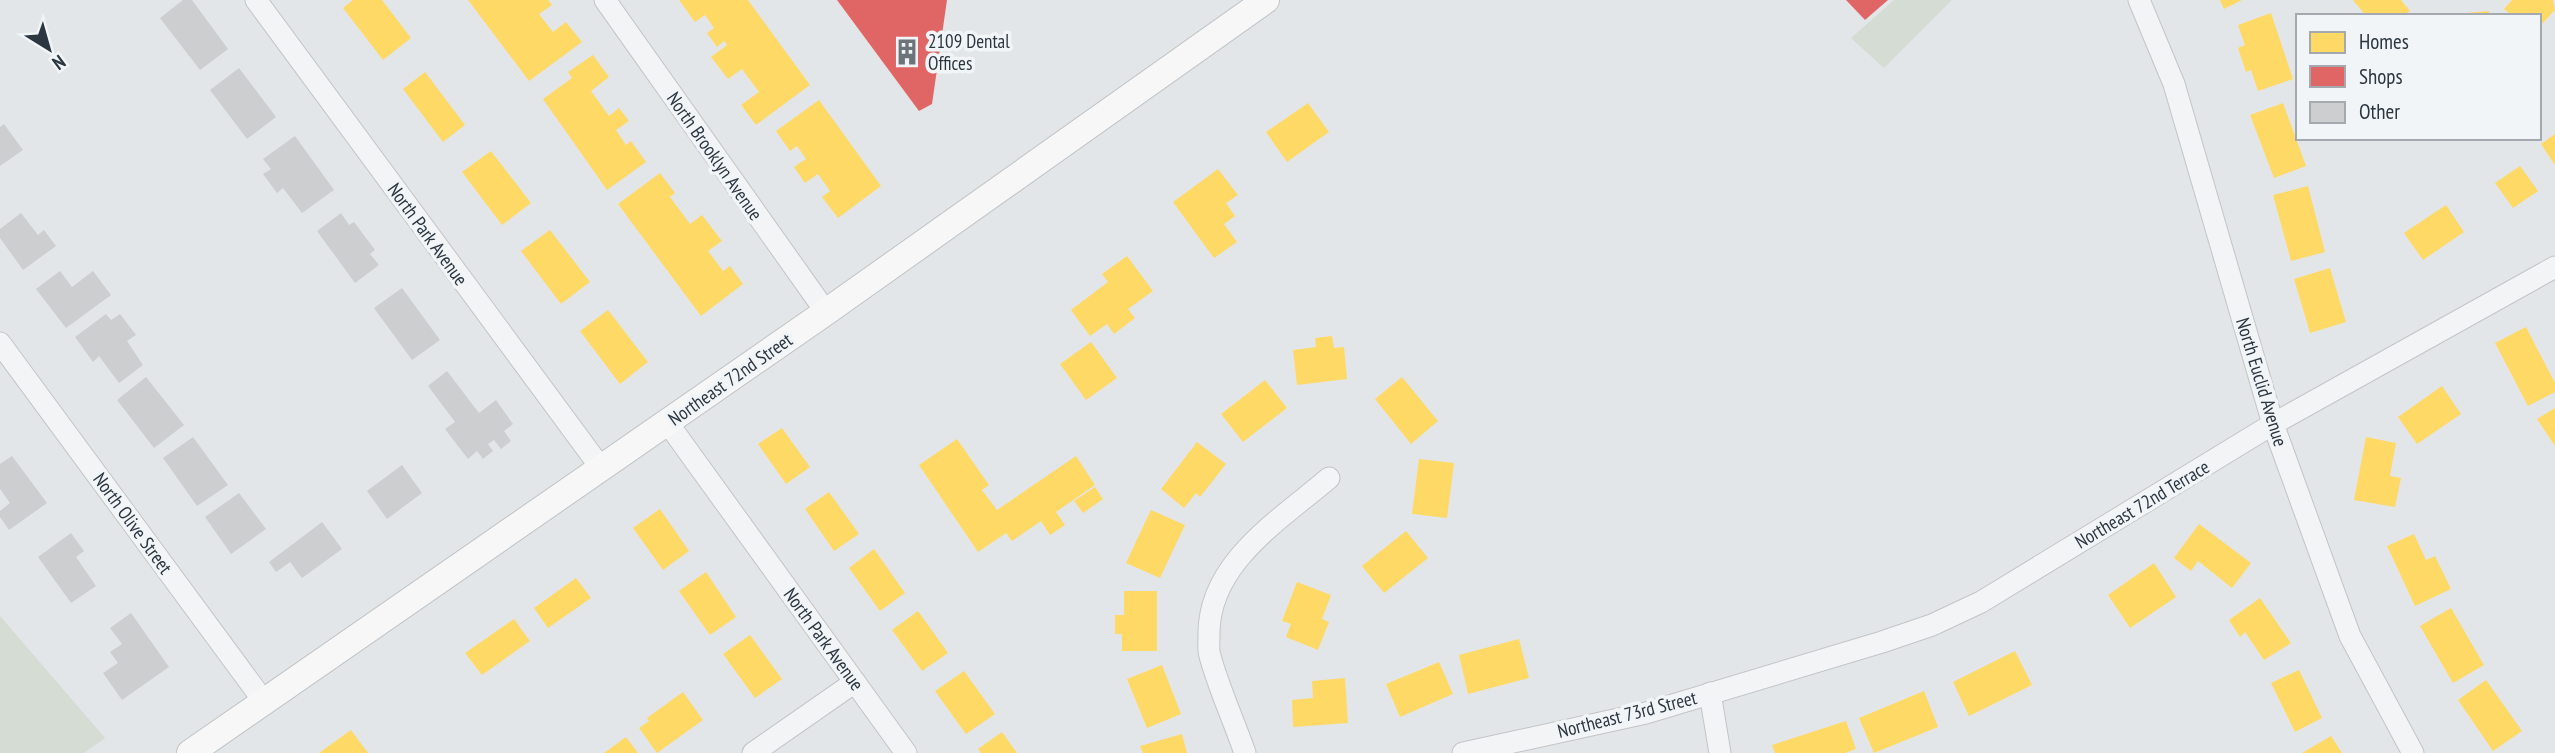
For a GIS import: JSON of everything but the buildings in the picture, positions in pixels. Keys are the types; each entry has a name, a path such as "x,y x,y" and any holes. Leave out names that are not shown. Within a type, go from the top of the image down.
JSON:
{"main road":[{"name":"Northeast 72nd Street","path":"190,753 826,312 1266,0"}],"street":[{"name":"North Park Avenue","path":"256,0 601,468"},
{"name":"North Brooklyn Avenue","path":"605,0 826,312"},
{"name":"North Euclid Avenue","path":"2140,0 2174,84 2273,424 2350,636 2413,753"},
{"name":"Northeast 72nd Terrace","path":"1710,693 1882,642 1932,625 1981,602 2273,424 2554,268"},
{"name":"North Olive Street","path":"0,343 265,703"},
{"name":"North Park Avenue","path":"667,422 906,753"},
{"path":"1245,753 1209,654 1209,624 1216,595 1239,556 1329,478"},
{"path":"753,753 855,682"},
{"path":"1710,693 1720,753"},
{"name":"Northeast 73rd Street","path":"1463,753 1646,712 1710,693"}],"shaded area":[{"path":"1894,0 1952,0 1884,68 1851,38"},
{"path":"0,616 105,738 84,753 0,753"}],"place":[{"name":"2109 Dental Offices","path":"907,52"}]}
